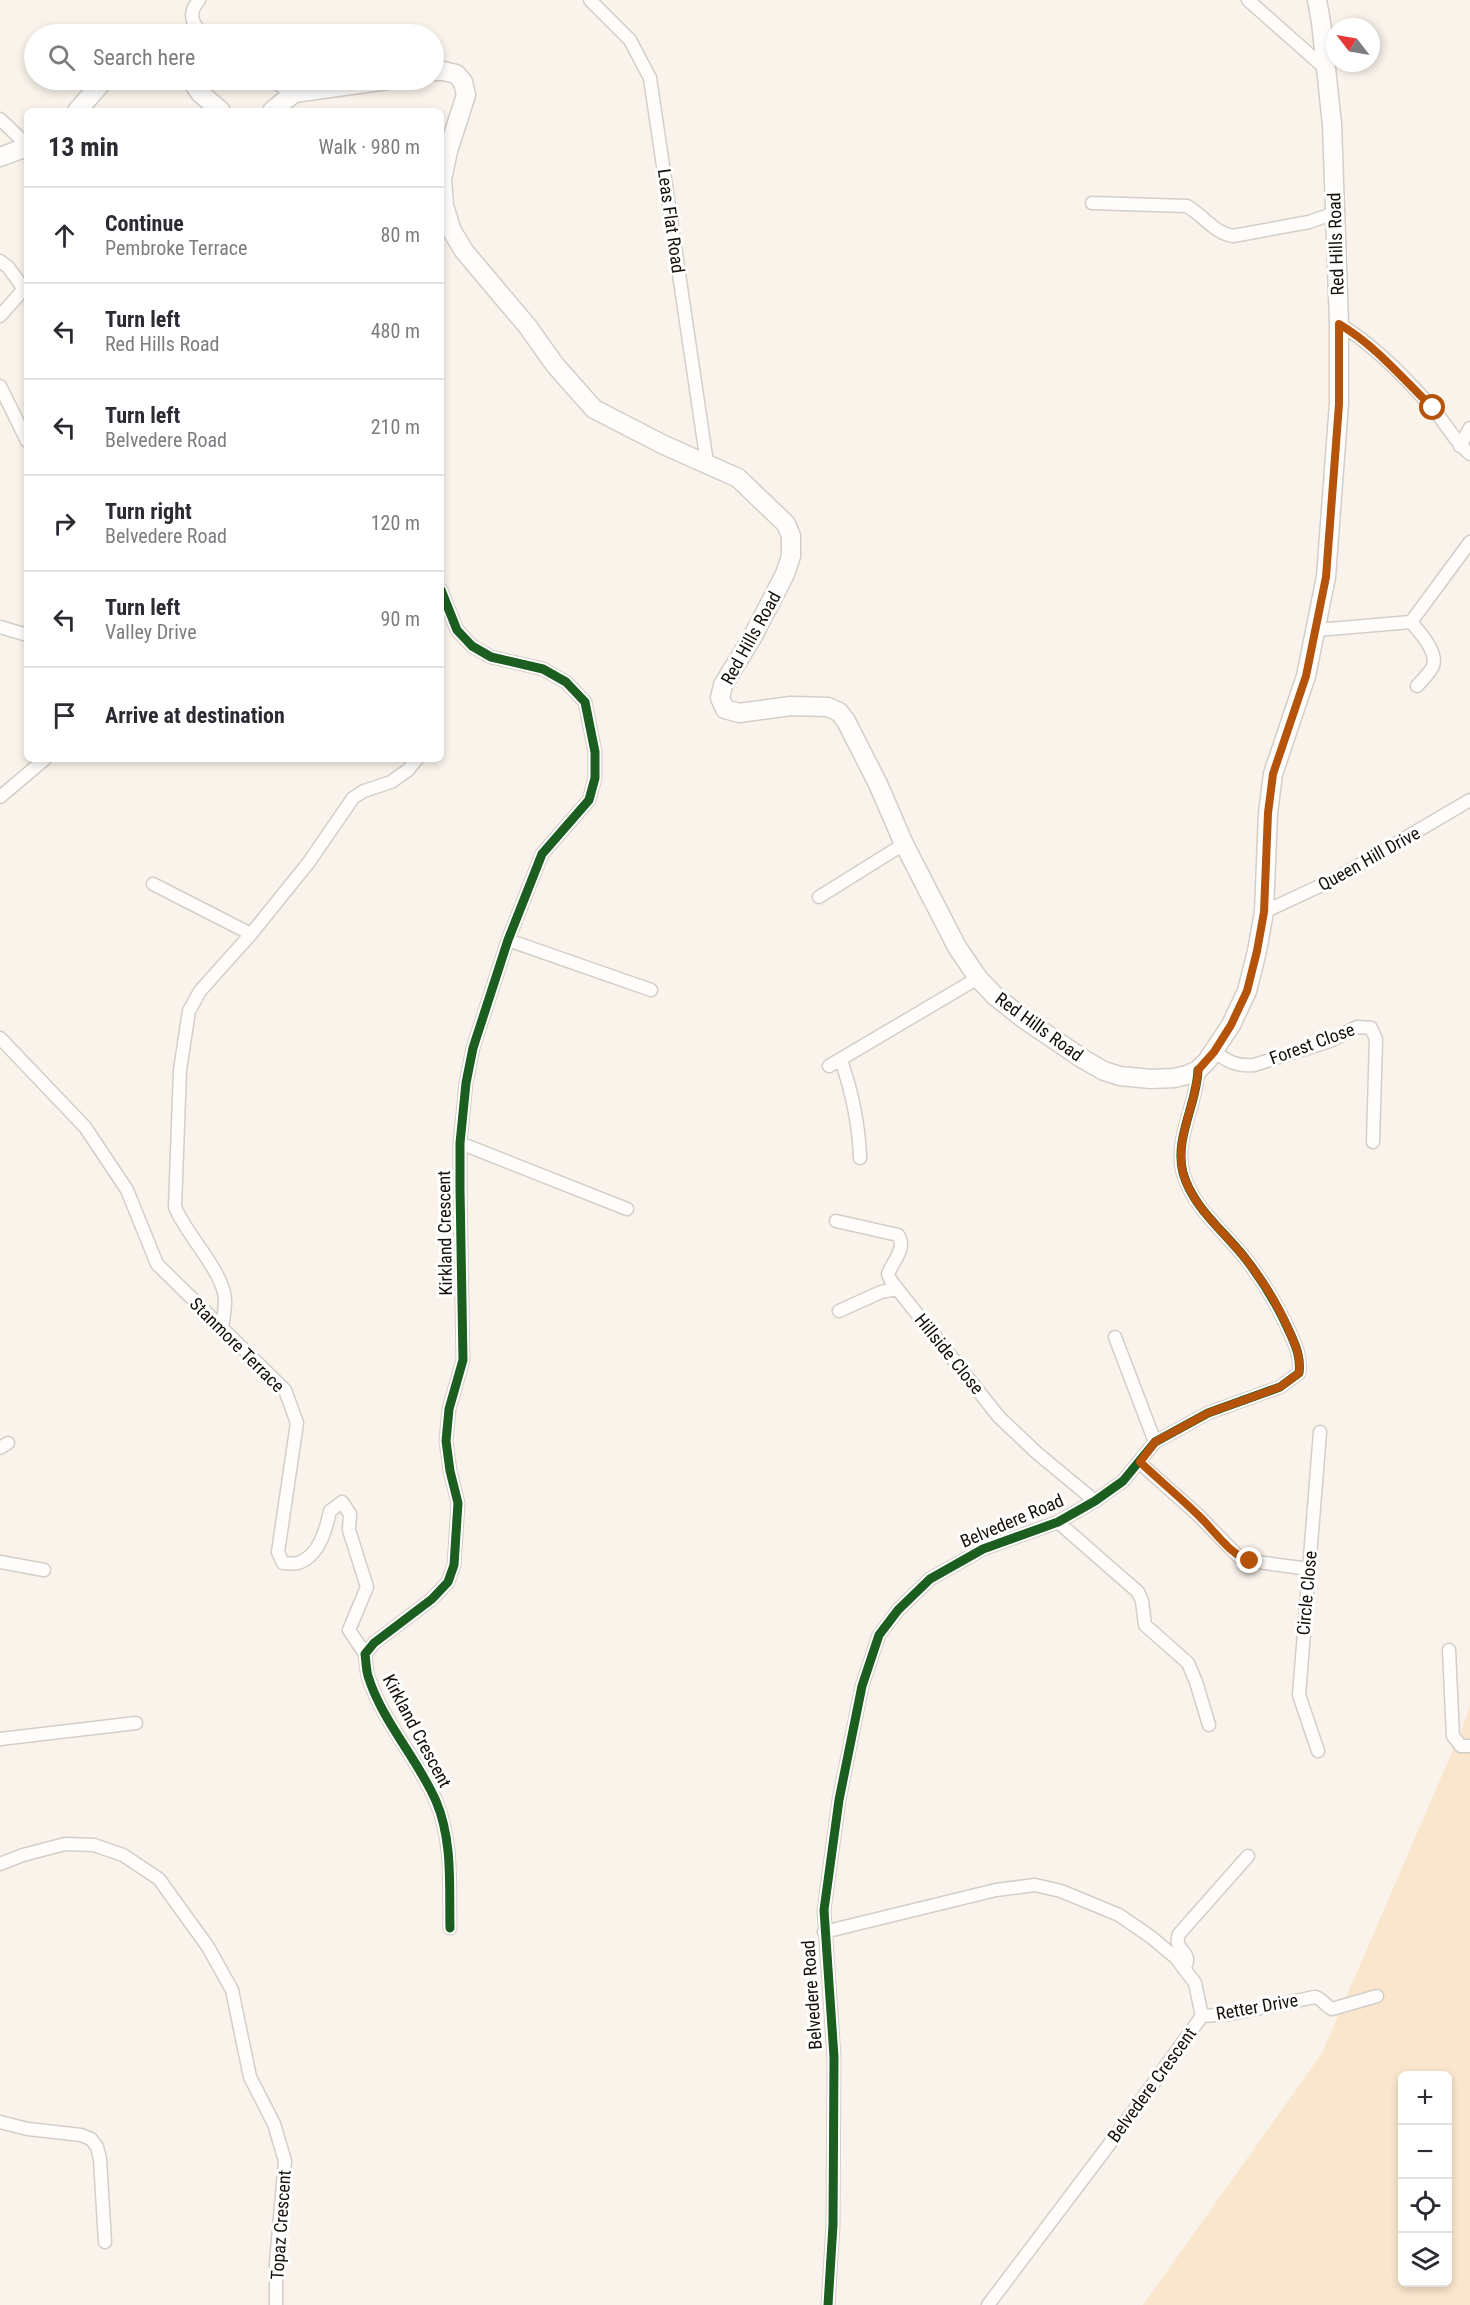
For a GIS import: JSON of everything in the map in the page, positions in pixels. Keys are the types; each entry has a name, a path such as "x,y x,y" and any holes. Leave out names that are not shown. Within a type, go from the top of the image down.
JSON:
{"main road":[{"name":"Red Hills Road","path":"1317,0 1326,63"},
{"name":"Red Hills Road","path":"444,71 456,74 463,82 466,95 444,170"},
{"name":"Red Hills Road","path":"444,206 452,231 464,251 528,327 555,365 594,409 664,445 738,478 786,524 790,536 791,556 785,574 753,636 723,685 720,698 725,709 739,713 791,706 828,707 838,712 846,721 878,784 904,844 957,947 978,978 995,996 1024,1019 1104,1071 1120,1076 1150,1079 1174,1078 1187,1076 1198,1070 1214,1052 1231,1025 1247,991 1264,912 1268,813 1273,774 1306,676 1326,577 1339,404 1339,324 1332,124 1327,72"},
{"path":"80,108 95,90"},
{"path":"198,90 218,108"},
{"path":"276,108 294,93 315,90"},
{"path":"0,157 24,147"}],"street":[{"path":"195,24 192,20 192,9 199,0"},
{"name":"Leas Flat Road","path":"590,0 630,40 650,78 706,463"},
{"path":"1248,0 1326,69"},
{"path":"288,90 294,93"},
{"path":"0,119 24,143"},
{"path":"1092,202 1187,206 1222,235 1233,236 1309,222 1335,213"},
{"path":"0,261 24,287"},
{"path":"0,316 24,291"},
{"path":"1339,324 1363,340 1425,400 1465,450"},
{"path":"0,386 24,435"},
{"path":"1465,450 1470,428"},
{"path":"1317,630 1411,622 1470,542"},
{"name":"Kirkland Crescent","path":"444,598 457,630 472,646 491,657 543,669 566,681 585,702 595,752 595,778 589,800 542,854 508,940 473,1048 466,1083 460,1143 463,1360 449,1409 446,1441 450,1472 458,1503 454,1565 448,1582 432,1599 374,1643 365,1654 368,1676 383,1709 424,1776 437,1804 447,1839 450,1928"},
{"path":"1411,622 1430,647 1433,658 1433,665 1418,686"},
{"path":"2,630 24,634"},
{"path":"0,797 41,762"},
{"path":"222,1329 225,1300 220,1281 181,1221 175,1207 180,1070 189,1011 200,991 251,934 309,862 353,798 364,791 391,782 408,771 415,762"},
{"name":"Queen Hill Drive","path":"1264,912 1337,878 1470,800"},
{"path":"819,897 904,844"},
{"path":"153,884 251,934"},
{"path":"508,940 651,990"},
{"path":"829,1066 978,978"},
{"name":"Forest Close","path":"1214,1052 1231,1063 1242,1066 1254,1065 1330,1041 1357,1027 1371,1028 1376,1039 1373,1142"},
{"name":"Stanmore Terrace","path":"0,1038 85,1127 127,1190 157,1264 285,1390 297,1423 278,1552 283,1563 298,1563 310,1554 325,1534 330,1511 342,1502 350,1514 349,1530 367,1587 349,1630 365,1654"},
{"path":"841,1059 852,1090 860,1158"},
{"name":"Belvedere Road","path":"828,2305 833,2225 834,2079 824,1932 825,1889 839,1800 862,1686 879,1635 898,1610 930,1579 983,1550 1058,1522 1095,1501 1123,1481 1155,1442 1208,1413 1280,1387 1299,1373 1298,1351 1270,1294 1245,1258 1193,1195 1184,1174 1181,1144 1197,1084 1198,1070"},
{"path":"460,1143 627,1209"},
{"path":"836,1221 898,1235 902,1242 888,1274 897,1289 881,1292 839,1311"},
{"name":"Hillside Close","path":"897,1289 999,1417 1037,1453 1095,1501"},
{"path":"1115,1337 1155,1442"},
{"name":"Circle Close","path":"1318,1751 1299,1695 1320,1432"},
{"path":"1140,1462 1197,1514 1239,1557 1250,1561 1309,1569"},
{"path":"1058,1522 1138,1592 1142,1601 1145,1625 1188,1663 1209,1725"},
{"path":"0,1562 44,1570"},
{"path":"1449,1650 1454,1736 1461,1746 1470,1746"},
{"path":"0,1739 136,1723"},
{"name":"Topaz Crescent","path":"0,1864 23,1855 65,1844 94,1845 123,1855 159,1880 208,1947 232,1990 250,2077 274,2124 285,2161 276,2262 276,2305"},
{"path":"1184,1969 1188,1957 1178,1945 1179,1934 1248,1856"},
{"name":"Belvedere Crescent","path":"824,1932 996,1890 1035,1885 1060,1890 1119,1915 1176,1958 1195,1983 1202,2016 1108,2146 988,2305"},
{"name":"Retter Drive","path":"1202,2016 1230,2014 1315,1996 1332,2009 1377,1996"},
{"path":"0,2122 28,2129 81,2135 91,2139 97,2147 100,2159 105,2242"}],"shaded area":[{"path":"1470,1705 1470,2305 1143,2305 1322,2053 1462,1729"}],"cycle path":[{"path":"444,598 457,630 472,646 491,657 543,669 566,682 585,702 595,752 595,778 589,800 542,854 508,940 473,1048 466,1083 460,1143 463,1360 449,1409 446,1441 458,1503 454,1565 448,1582 432,1599 374,1643 365,1654 367,1673 374,1693 428,1785 441,1816 448,1848 450,1928"},
{"path":"828,2305 833,2225 834,2057 824,1910 839,1800 862,1686 879,1635 898,1610 930,1579 983,1549 1058,1522 1095,1501 1123,1481 1155,1442 1208,1413 1280,1387 1299,1373 1296,1347 1270,1294 1245,1258 1201,1208 1183,1173 1181,1147 1197,1083 1198,1070"}],"route":[{"path":"1250,1561 1239,1557 1231,1550 1197,1514 1140,1462 1155,1442 1208,1413 1280,1387 1299,1373 1298,1351 1270,1294 1245,1258 1193,1195 1184,1174 1181,1144 1197,1084 1198,1070 1214,1052 1231,1025 1247,991 1257,951 1264,912 1268,813 1273,774 1306,676 1326,577 1339,404 1339,324 1356,334 1378,353 1433,408"}]}
